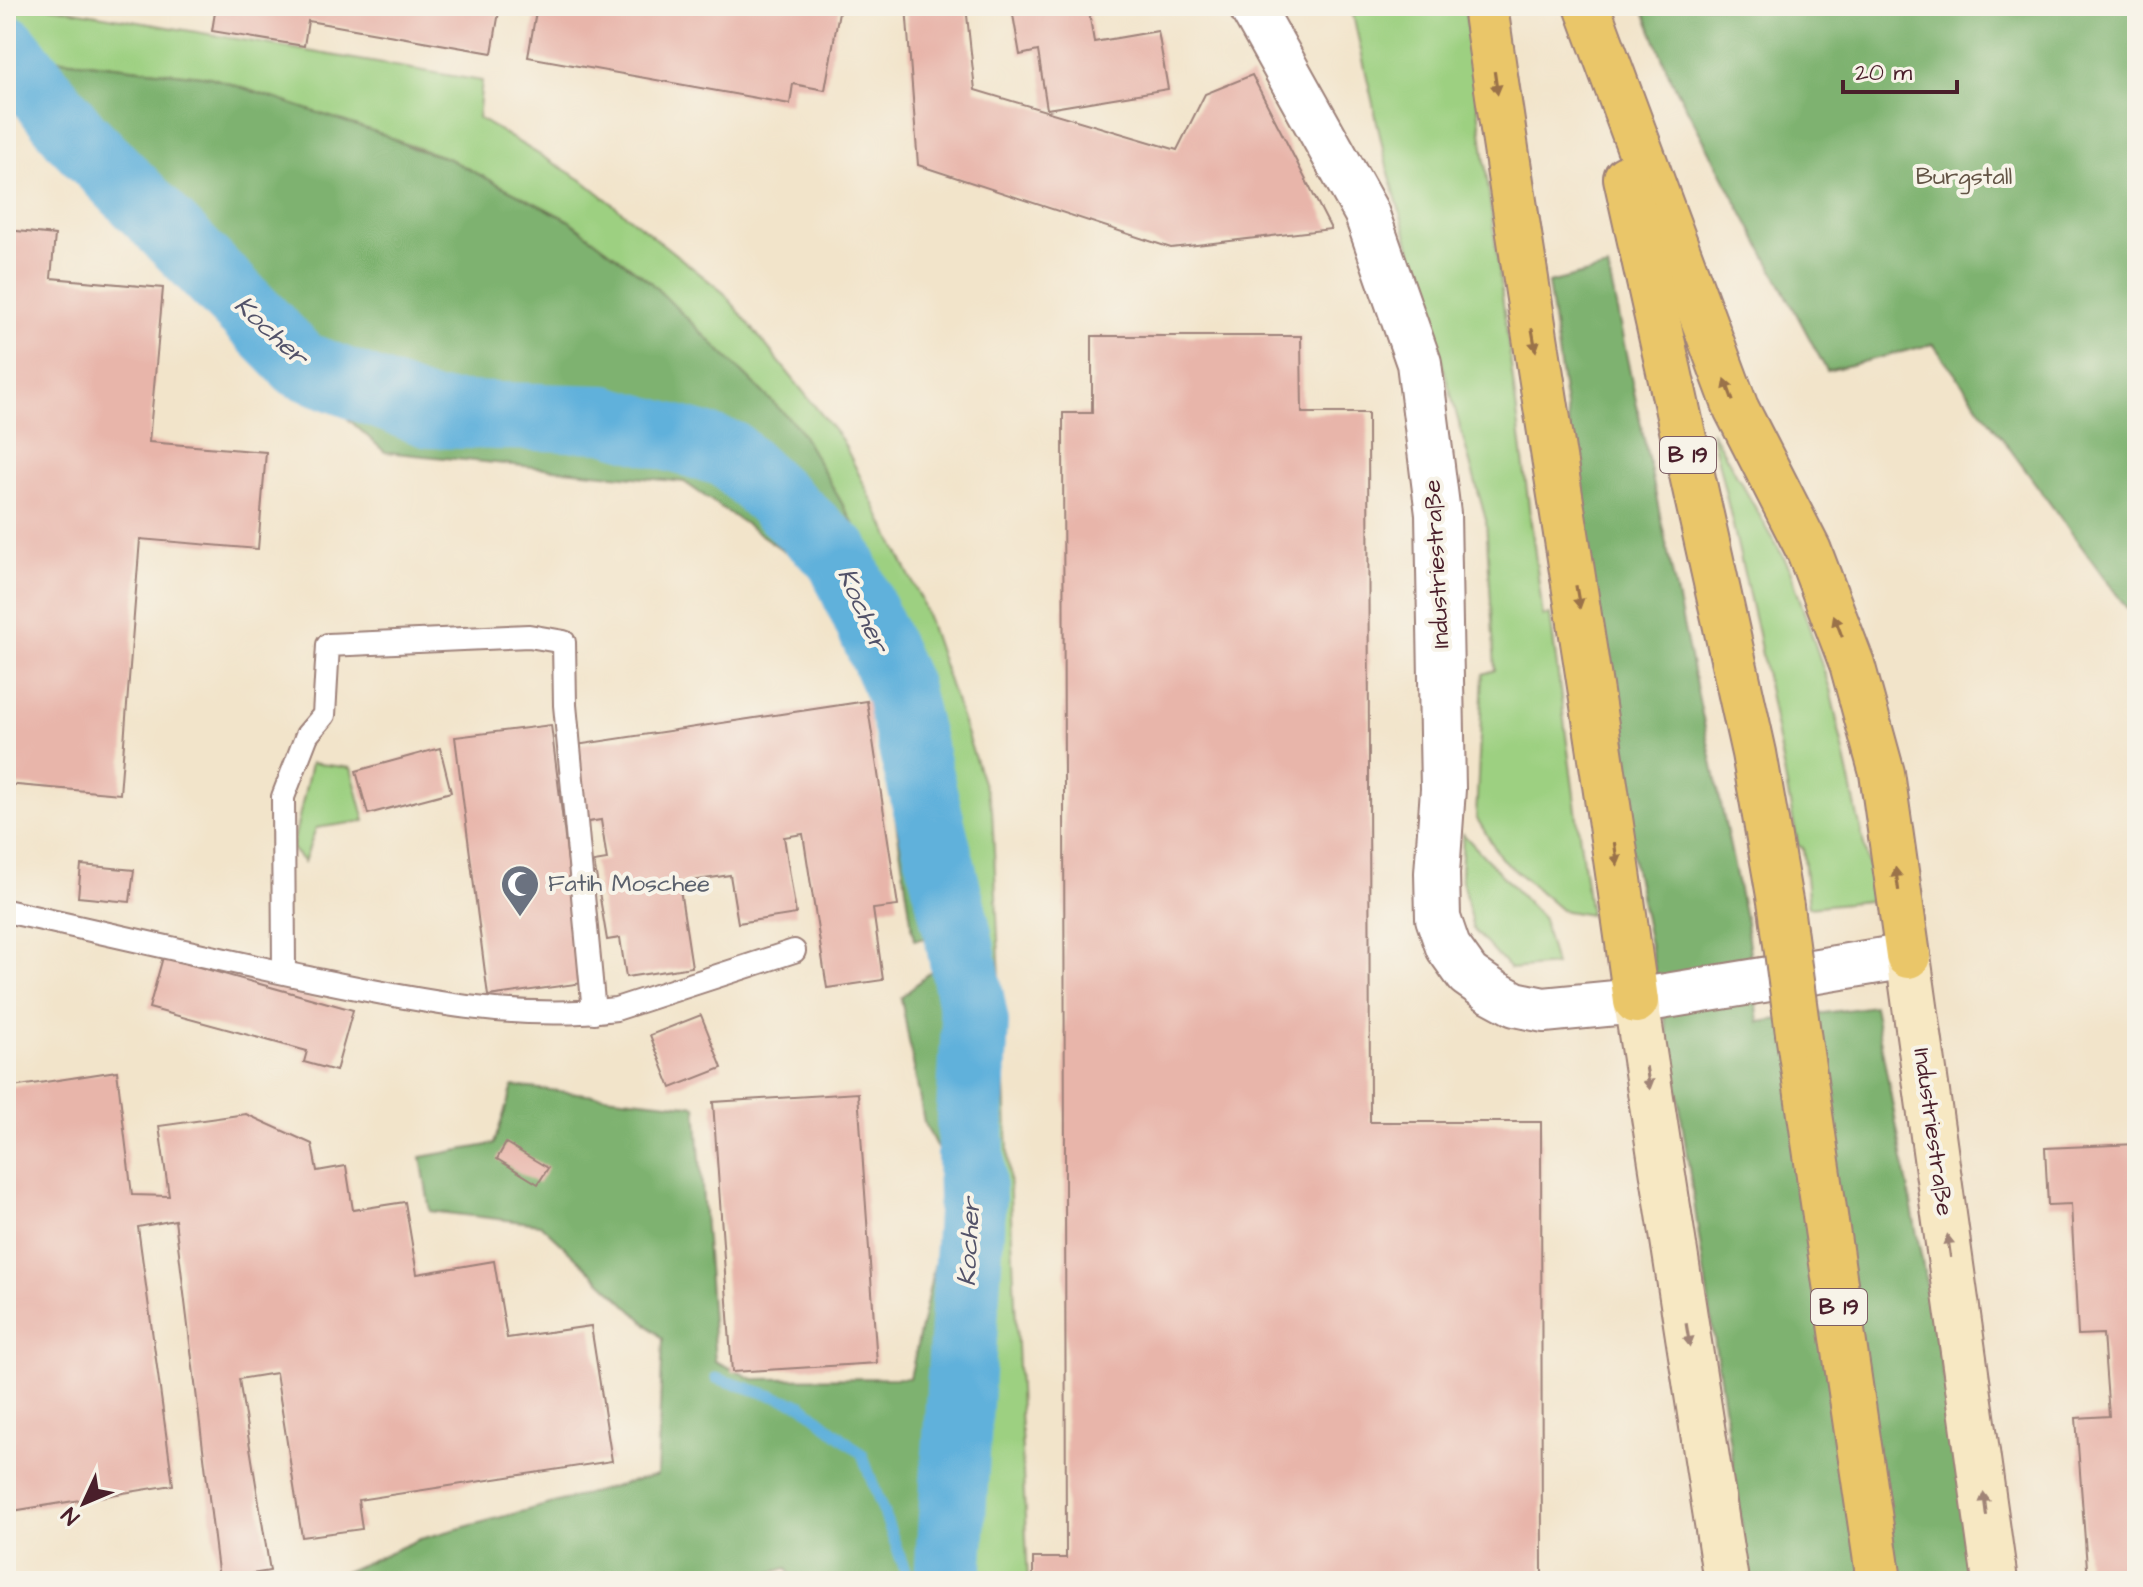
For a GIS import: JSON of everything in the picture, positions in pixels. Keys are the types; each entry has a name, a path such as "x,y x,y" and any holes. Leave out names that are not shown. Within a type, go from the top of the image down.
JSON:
{"highway":[{"path":"1485,6 1524,282 1601,747 1636,1001"},
{"path":"1586,6 1736,408 1809,551 1852,664 1882,773 1908,956"},
{"name":"B 19","path":"1586,6 1751,738 1781,907 1879,1581"}],"main road":[{"name":"Industriestraße","path":"1908,956 1995,1581"},
{"path":"1636,1001 1726,1581"}],"street":[{"name":"Industriestraße","path":"1251,6 1366,212 1419,363 1438,514 1443,789 1437,873 1438,918 1448,947 1468,975 1515,1004 1544,1010 1636,1001 1908,956"}],"lane":[{"path":"284,972 283,797 307,735 324,715 328,645 529,636 564,642 565,705 594,1012"},
{"path":"6,911 284,972 466,1007 594,1012 616,1009 794,951"}],"green space":[{"path":"45,6 482,81 478,118 585,182 724,293 842,440 921,599 992,809 1028,1581 975,1581 985,1019 877,564 649,281 568,220 447,158 210,77 36,57 6,11"},
{"path":"1351,6 1465,6 1543,616 1550,615 1590,915 1561,910 1501,858 1476,817 1483,674 1495,670 1486,520 1386,162"},
{"name":"Burgstall","path":"1642,6 2137,6 2137,622 1933,344 1827,371 1670,77"},
{"path":"36,57 210,77 385,135 412,148 447,158 568,220 649,281 798,427 877,564 967,933 914,940 863,605 684,482 385,452 73,173 6,84 6,58"},
{"path":"1608,268 1746,923 1759,1022 1874,1006 1956,1442 1974,1581 1750,1581 1674,1067 1627,828 1548,283"},
{"path":"1711,430 1789,567 1830,689 1876,900 1809,907 1803,847 1798,846 1758,634"},
{"path":"311,763 351,768 365,821 316,828 304,862 292,849"},
{"path":"1463,834 1543,919 1555,965 1510,969 1473,929 1461,876"},
{"path":"967,938 985,1019 988,1381 975,1581 793,1581 787,1568 742,1581 324,1581 420,1539 657,1475 663,1339 540,1224 430,1211 421,1157 494,1144 513,1086 696,1106 715,1361 753,1379 910,1378 953,1180 924,1122 901,998"}],"building":[{"path":"216,6 500,6 492,53 308,21 304,46 212,31"},
{"path":"537,6 840,6 825,90 793,84 790,104 528,57"},
{"path":"906,6 966,6 975,90 1177,150 1205,94 1252,75 1331,229 1171,248 918,165"},
{"path":"1088,6 1094,42 1158,31 1168,89 1047,109 1038,51 1020,55 1012,9"},
{"path":"7,230 55,235 51,278 163,288 149,442 266,452 258,549 140,539 120,794 6,784"},
{"path":"1092,336 1301,336 1302,413 1368,413 1370,1122 1541,1122 1542,1581 1033,1581 1033,1558 1066,1558 1063,413 1092,413"},
{"path":"867,701 898,906 873,909 883,980 827,988 803,834 784,837 796,914 738,923 730,875 679,883 692,967 626,977 620,938 607,940 594,862 607,860 601,820 588,822 576,745"},
{"path":"551,725 583,983 488,996 455,737"},
{"path":"440,748 451,792 368,814 356,771"},
{"path":"81,865 134,870 130,902 78,897"},
{"path":"163,957 353,1010 336,1071 304,1062 307,1051 149,1008"},
{"path":"701,1015 722,1068 671,1088 650,1035"},
{"path":"117,1071 132,1195 169,1196 159,1126 246,1114 312,1144 317,1171 346,1166 353,1210 405,1202 417,1274 494,1261 507,1338 591,1326 612,1461 358,1500 362,1529 302,1537 276,1373 239,1379 270,1571 219,1579 175,1220 138,1227 173,1485 6,1512 6,1088"},
{"path":"858,1093 877,1363 732,1372 713,1102"},
{"path":"506,1143 548,1168 538,1184 497,1159"},
{"path":"2137,1144 2137,1581 2088,1581 2076,1418 2109,1416 2103,1334 2078,1335 2071,1204 2048,1205 2045,1148"}],"waterway":[{"name":"Kocher","path":"6,48 76,136 301,365 430,414 604,419 729,454 839,556 897,686 958,934 975,1023 970,1114 972,1198 948,1581"},
{"path":"716,1378 802,1405 862,1454 909,1581"}],"place":[{"name":"Fatih Moschee","path":"520,918"}]}
